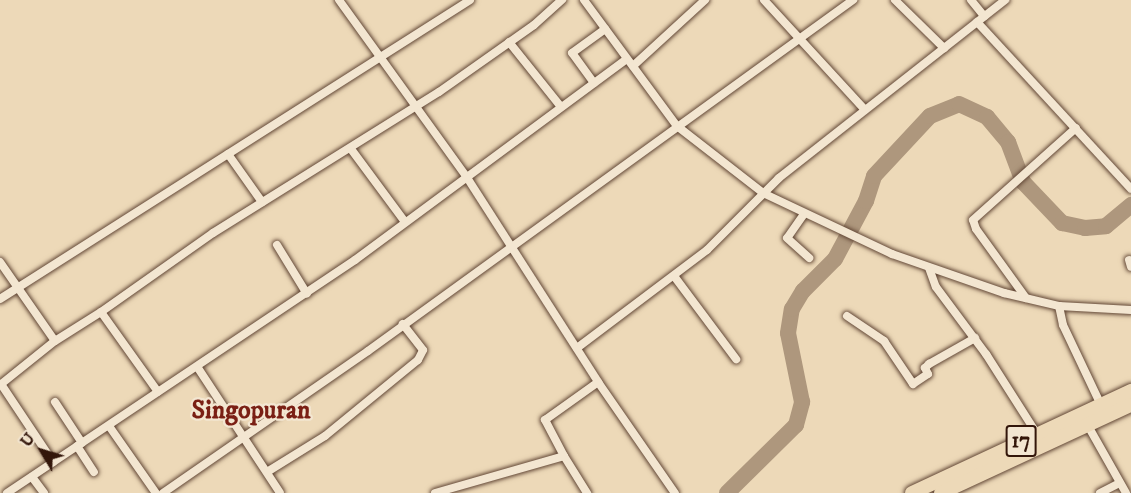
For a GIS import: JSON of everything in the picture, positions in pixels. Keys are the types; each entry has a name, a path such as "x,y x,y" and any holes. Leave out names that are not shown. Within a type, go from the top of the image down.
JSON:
{"highway":[{"name":"17","path":"946,492 1104,411 1131,391"},
{"name":"17","path":"1104,411 1131,405"},
{"name":"17","path":"912,493 1037,434 1085,420"}],"street":[{"path":"0,299 470,0"},
{"path":"53,462 0,384 55,341 262,202 351,150 416,107 509,42 562,0"},
{"path":"584,0 677,126 763,193 823,223 929,268 1059,306 1131,310"},
{"path":"7,493 307,294 594,83 630,63 705,0"},
{"path":"765,0 865,110"},
{"path":"163,493 403,324 677,126 801,41 852,0"},
{"path":"895,0 944,48"},
{"path":"971,0 981,19 1131,189"},
{"path":"577,348 674,276 714,243 763,193 1005,0"},
{"path":"344,2 380,57 466,176 598,382 675,493"},
{"path":"594,83 572,53 605,29"},
{"path":"509,42 561,107"},
{"path":"1026,298 976,229 973,220 1076,128"},
{"path":"351,150 405,222"},
{"path":"228,154 262,202"},
{"path":"804,214 787,238 809,258"},
{"path":"277,245 307,294"},
{"path":"0,262 55,341"},
{"path":"929,268 936,287 975,338 1037,434"},
{"path":"674,276 736,358"},
{"path":"1059,306 1063,325 1104,411"},
{"path":"101,312 158,392"},
{"path":"847,316 884,341 913,384 927,376 929,364 975,338"},
{"path":"267,472 325,436 418,360 423,350 403,324"},
{"path":"198,368 280,493"},
{"path":"587,493 545,420 598,382"},
{"path":"55,402 94,472"},
{"path":"1085,420 1126,493"},
{"path":"109,426 156,493"},
{"path":"435,493 564,456"},
{"path":"32,477 44,493"},
{"path":"1100,493 1120,483"}],"waterway":[{"path":"727,493 796,425 802,402 788,333 792,309 803,291 835,259 866,201 874,176 930,116 959,104 987,117 1008,142 1023,182 1062,223 1085,228 1106,226 1131,205"}],"district":[{"name":"Singopuran","path":"251,411"}]}
